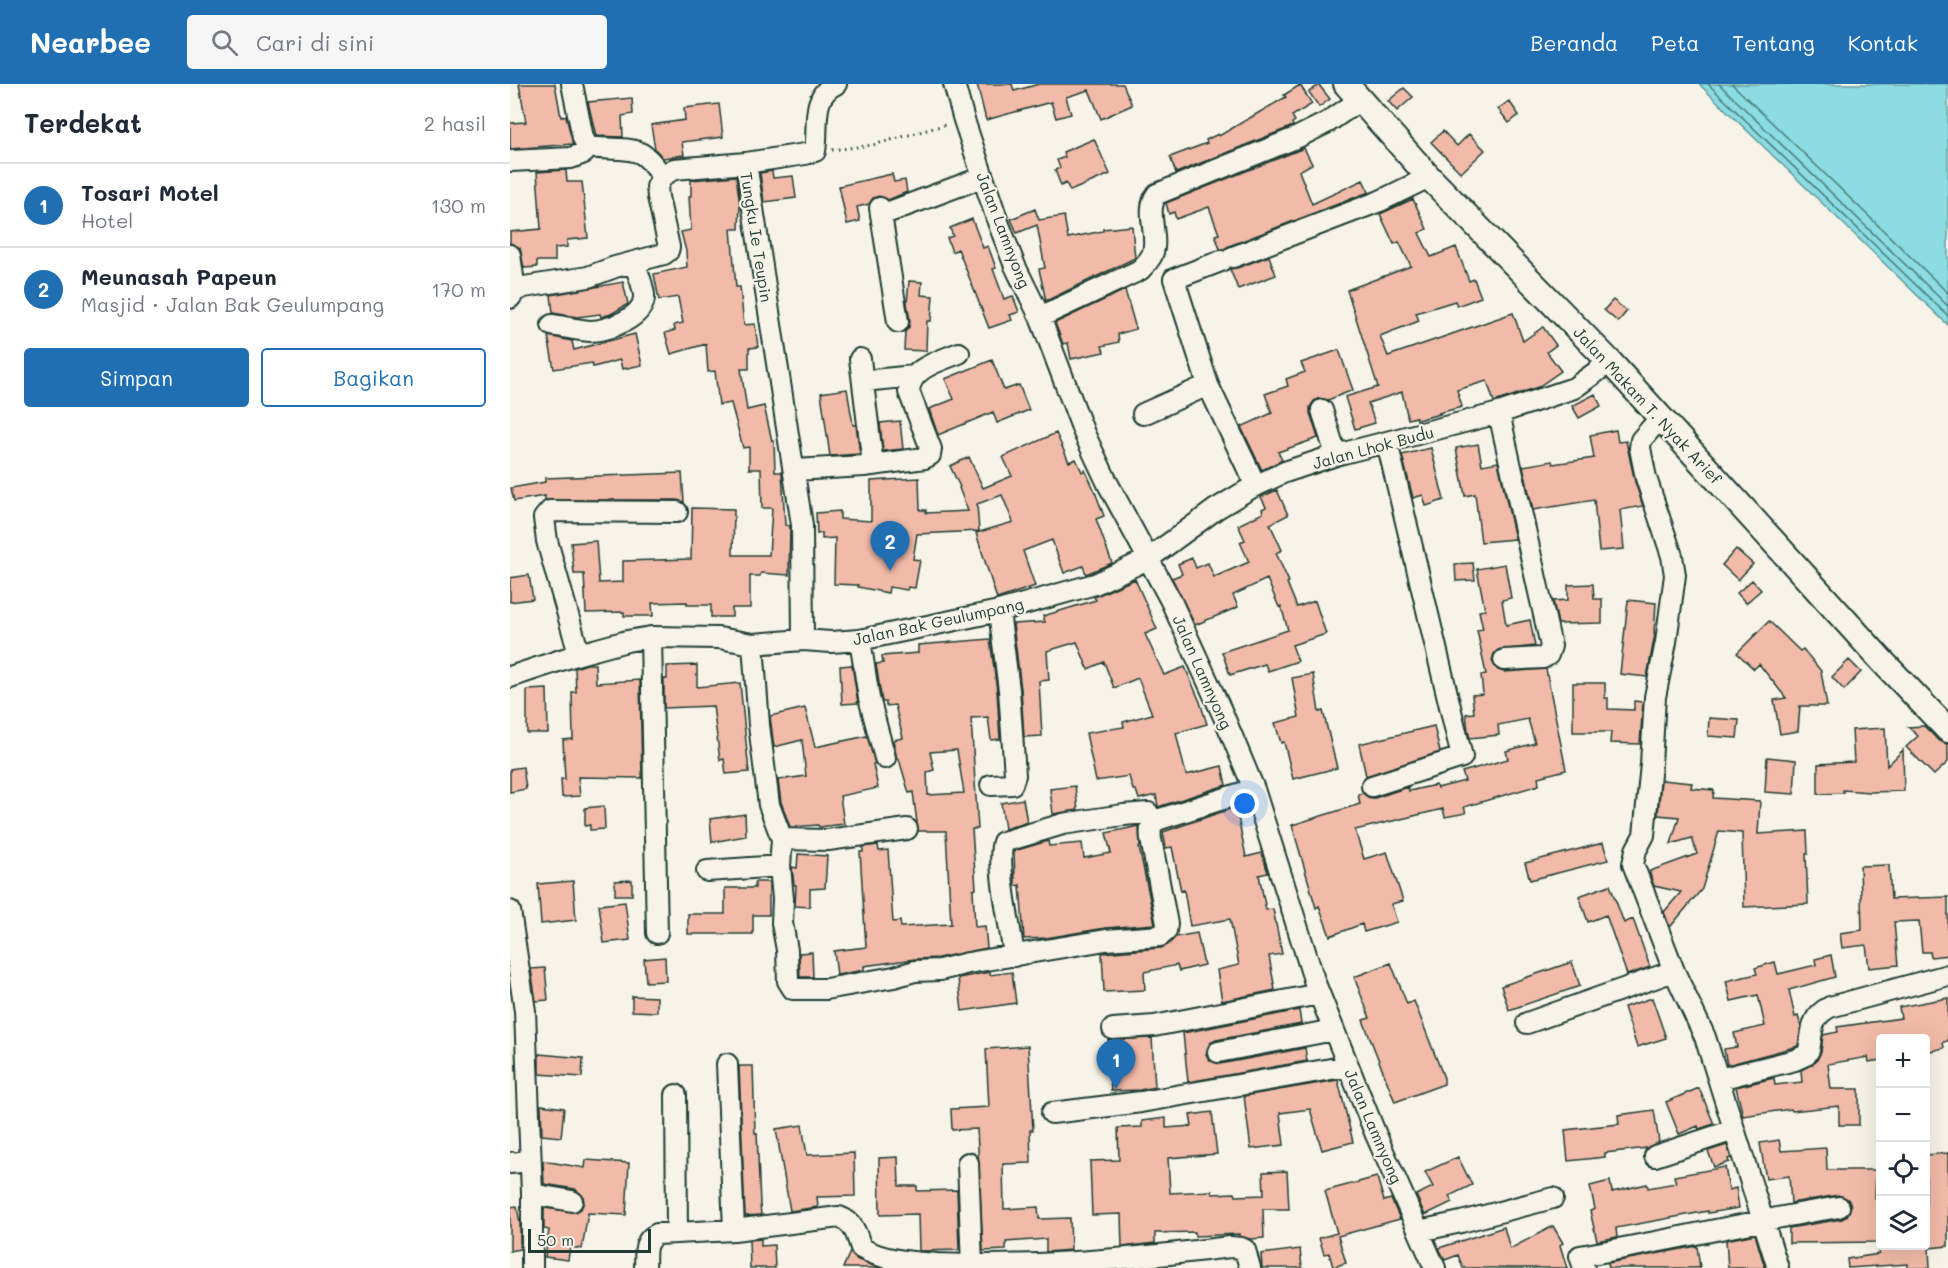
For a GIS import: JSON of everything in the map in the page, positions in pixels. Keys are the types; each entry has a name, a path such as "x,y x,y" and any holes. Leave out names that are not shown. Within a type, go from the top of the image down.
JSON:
{"street":[{"path":"572,84 583,138 588,147"},
{"path":"746,163 815,151 818,102 823,92 836,84"},
{"name":"Jalan Lamnyong","path":"954,84 983,177 1015,266 1040,317 1051,351 1093,454 1171,601 1254,789 1319,994 1435,1268"},
{"path":"1040,317 1140,270 1147,263 1153,250 1153,198 1162,190 1298,137 1328,122 1353,92"},
{"name":"Jalan Makam T. Nyak Arief","path":"1353,92 1429,177 1611,362 1883,662 1948,730"},
{"path":"511,161 572,158 584,153 588,147"},
{"path":"513,295 524,287 588,277 664,254 669,250 657,187 662,176 642,154 624,149 604,150 588,147"},
{"name":"Tungku Ie Teupin","path":"662,176 674,169 746,163 802,525 803,640"},
{"path":"898,322 881,211 983,177"},
{"path":"1256,486 1208,385 1174,279 1380,201 1429,177"},
{"path":"510,255 513,295"},
{"path":"552,325 593,331 623,323 634,315 643,306 645,296 634,263"},
{"path":"795,470 873,465 918,460 930,455 931,449 909,392 909,383 923,369 959,353"},
{"path":"860,359 873,465"},
{"name":"Jalan Lhok Budu","path":"1148,559 1216,509 1286,472 1336,454 1499,413 1574,388 1611,362"},
{"path":"863,381 914,376"},
{"path":"1143,414 1208,385"},
{"path":"1322,410 1336,454"},
{"path":"1499,413 1551,646 1548,656 1543,658 1504,660"},
{"path":"1661,417 1641,440 1640,448 1646,478 1672,555 1676,575 1655,698 1644,835 1636,850 1633,864 1674,971 1705,1037 1778,1268"},
{"path":"1372,786 1462,757 1387,442"},
{"path":"579,654 547,541 544,518 550,511 677,512"},
{"name":"Jalan Bak Geulumpang","path":"510,677 579,654 651,637 719,638 753,644 803,640 831,642 860,640 999,611 1095,584 1148,559"},
{"path":"991,785 1012,784 1015,775 1009,690 999,611"},
{"path":"651,637 657,933"},
{"path":"860,640 869,698 885,758"},
{"path":"753,644 759,725 769,805 782,839 780,866 783,898 782,923 787,950 788,981 793,989 826,989 915,971 940,970 968,963 1106,940 1160,936 1164,934 1167,924 1151,839 1150,830 1153,824 1157,820 1254,789"},
{"path":"1014,956 1002,865 1003,842 1063,824 1123,815 1148,813 1153,824"},
{"path":"782,839 828,840 908,830"},
{"path":"707,871 780,866"},
{"path":"510,911 525,1011 532,1194 532,1268"},
{"path":"1527,1023 1674,971"},
{"path":"1719,1079 1796,1060 1806,1054 1809,1050 1815,1017 1819,1012 1830,1007 1948,975"},
{"path":"1113,1029 1154,1026 1319,994"},
{"path":"1218,1052 1334,1030"},
{"path":"727,1064 734,1230"},
{"path":"1053,1113 1141,1102 1348,1066"},
{"path":"676,1095 676,1232"},
{"path":"1655,1156 1734,1130"},
{"path":"510,1163 530,1161"},
{"path":"968,1163 972,1266"},
{"path":"532,1194 572,1201"},
{"path":"1419,1231 1553,1198"},
{"path":"1584,1268 1580,1256 1839,1207"},
{"path":"645,1268 646,1246 650,1237 657,1234 734,1230 839,1217 851,1223 861,1248 881,1257 899,1261 972,1266 1040,1267 1094,1264 1230,1247 1245,1250 1251,1268"}],"path":[{"path":"815,151 873,146 964,120"}],"water":[{"path":"1699,84 1948,84 1948,325"}],"building":[{"path":"519,84 555,84 561,117 566,116 573,144 510,149 510,123 526,122"},
{"path":"977,84 1012,84 1014,91 1039,84 1123,84 1132,105 1101,119 1089,90 1066,97 1071,114 1056,118 1051,102 986,120"},
{"path":"1300,85 1312,104 1292,116 1295,121 1292,123 1293,126 1176,173 1170,157 1207,143 1206,140 1218,134 1219,136 1286,97 1284,95"},
{"path":"1319,85 1330,99 1319,107 1309,92"},
{"path":"1404,88 1413,97 1397,111 1388,101"},
{"path":"632,98 633,114 622,116 623,137 596,136 588,102"},
{"path":"1509,101 1519,115 1509,123 1498,109"},
{"path":"719,104 723,137 682,142 684,155 663,158 655,149 651,125 685,120 684,108"},
{"path":"1443,131 1457,146 1469,134 1485,150 1461,173 1431,142"},
{"path":"1094,139 1110,174 1070,191 1066,183 1061,186 1055,170 1060,168 1057,160 1065,157 1063,152"},
{"path":"1304,148 1312,164 1299,171 1312,204 1363,180 1369,192 1224,249 1220,249 1215,235 1219,234 1209,207 1176,219 1174,212 1169,214 1166,203"},
{"path":"566,170 567,182 582,182 588,238 567,240 567,247 555,248 555,261 537,261 537,267 524,268 520,248 510,243 510,232 541,229 537,172"},
{"path":"772,171 773,178 793,176 796,198 764,202 760,173"},
{"path":"892,174 894,182 905,180 907,192 888,200 879,196 873,198 869,204 857,207 860,221 847,224 839,186"},
{"path":"736,176 740,205 739,229 731,229 736,287 740,287 744,325 755,324 758,347 749,348 749,369 741,369 747,410 764,406 772,441 774,441 775,472 782,472 785,525 790,526 789,575 761,573 760,576 750,576 750,608 732,608 732,617 711,617 711,605 687,605 687,602 652,603 653,616 624,616 624,612 586,613 584,574 574,574 571,543 596,541 599,583 623,582 623,561 691,559 692,508 734,509 733,555 769,555 772,508 762,508 761,469 749,469 749,447 743,448 731,403 719,405 715,371 708,372 706,344 671,354 665,333 675,330 674,325 683,323 678,297 659,300 654,274 687,267 681,232 691,230 689,196 691,196 691,180"},
{"path":"1413,199 1427,229 1419,233 1431,257 1456,247 1469,281 1474,279 1481,297 1457,306 1455,301 1416,313 1419,321 1380,336 1388,356 1513,313 1523,341 1543,327 1556,345 1547,352 1561,371 1538,387 1494,402 1487,381 1457,390 1462,407 1417,420 1416,417 1408,419 1402,392 1368,403 1375,423 1355,429 1345,397 1378,387 1347,290 1411,266 1399,242 1394,244 1380,214"},
{"path":"1035,209 1039,220 1064,216 1068,238 1103,231 1103,229 1132,226 1135,258 1046,301 1039,269 1045,268 1037,225 1017,233 1011,219"},
{"path":"972,219 983,248 988,246 996,268 993,269 1004,299 1013,296 1019,312 1010,315 1012,320 989,328 958,249 952,252 947,238 953,236 950,228"},
{"path":"1269,256 1276,275 1238,289 1230,269"},
{"path":"909,281 922,282 921,295 933,296 931,321 927,321 926,351 904,350 905,332 910,321 907,303"},
{"path":"623,282 628,304 611,314 601,317 600,314 577,317 553,313 551,295"},
{"path":"1125,290 1136,329 1118,334 1119,342 1102,346 1104,352 1071,359 1068,343 1063,344 1055,323"},
{"path":"1613,300 1627,311 1618,322 1604,310"},
{"path":"635,334 642,365 622,369 620,360 593,367 592,363 554,369 548,336 572,341 574,350"},
{"path":"1339,350 1353,390 1328,400 1319,398 1314,401 1310,407 1310,413 1318,438 1278,452 1282,460 1262,470 1241,427 1272,413 1265,394 1288,386 1286,379 1305,372 1301,363"},
{"path":"992,360 1004,390 1019,385 1029,410 997,423 993,412 938,435 929,409 954,399 945,379"},
{"path":"847,389 860,454 830,456 821,393"},
{"path":"1595,394 1601,406 1579,418 1572,406"},
{"path":"900,421 903,449 883,451 880,423"},
{"path":"1616,430 1618,442 1626,441 1643,506 1620,510 1624,549 1599,551 1594,500 1533,510 1523,466 1594,458 1590,435"},
{"path":"1056,433 1069,462 1076,459 1082,472 1085,470 1094,489 1104,516 1096,519 1112,563 1086,574 1083,566 1064,573 1052,540 1023,551 1035,586 997,599 976,533 1013,522 1002,495 977,504 979,531 917,534 913,559 920,560 915,588 908,587 907,590 889,587 888,593 858,587 858,585 834,584 835,538 822,539 822,533 817,534 816,513 840,511 840,519 871,521 871,481 919,478 920,510 926,510 926,513 968,511 950,466 969,457 983,488 1012,476 1003,457"},
{"path":"1478,444 1482,465 1498,462 1515,539 1481,542 1475,494 1465,496 1456,448"},
{"path":"1431,448 1444,500 1426,506 1423,495 1413,498 1402,455"},
{"path":"682,473 684,502 677,500 545,500 545,496 514,501 511,488 545,482 545,478"},
{"path":"1277,490 1288,515 1270,524 1282,550 1276,553 1297,607 1315,601 1326,634 1292,645 1298,661 1268,671 1265,664 1230,675 1222,652 1288,630 1281,606 1279,607 1267,579 1233,595 1238,607 1195,625 1172,578 1182,574 1178,564 1192,558 1196,568 1208,563 1214,577 1249,562 1240,542 1245,540 1238,525 1263,513 1262,509 1266,507 1261,497"},
{"path":"1736,549 1753,564 1738,580 1722,565"},
{"path":"1473,563 1475,580 1456,581 1455,564"},
{"path":"1505,564 1511,598 1502,600 1506,625 1530,620 1535,646 1498,650 1492,661 1498,670 1504,672 1546,669 1566,770 1538,777 1539,785 1464,807 1466,813 1445,817 1443,809 1355,830 1364,859 1387,852 1403,901 1391,904 1397,922 1364,932 1362,924 1330,936 1319,906 1316,908 1292,825 1360,804 1358,794 1363,793 1369,798 1375,798 1408,787 1409,791 1436,785 1437,788 1465,781 1462,772 1508,759 1506,751 1535,743 1528,719 1498,725 1499,735 1470,738 1468,731 1466,714 1474,713 1472,695 1483,694 1481,675 1486,674 1477,630 1483,629 1479,611 1485,610 1477,569"},
{"path":"529,575 533,599 510,602 510,578"},
{"path":"1135,579 1157,629 1145,634 1164,675 1185,667 1207,724 1176,733 1186,775 1222,766 1226,785 1158,807 1156,795 1139,799 1136,790 1133,790 1129,776 1096,781 1086,733 1124,727 1123,722 1152,714 1138,678 1114,688 1104,662 1088,669 1077,642 1047,651 1049,680 1039,681 1042,736 1024,737 1013,624 1045,622 1043,616 1096,600 1094,597"},
{"path":"1752,580 1761,590 1746,603 1737,593"},
{"path":"1593,584 1594,599 1602,599 1602,623 1558,624 1553,601 1568,600 1568,585"},
{"path":"1628,600 1656,603 1655,634 1647,677 1620,674"},
{"path":"1769,621 1800,651 1803,649 1821,671 1827,706 1800,706 1798,731 1780,734 1774,700 1786,698 1759,664 1754,669 1737,653"},
{"path":"990,639 1000,739 991,740 988,717 971,718 978,829 972,829 976,889 973,890 975,927 985,926 987,948 938,958 864,966 864,970 837,975 834,951 866,947 860,852 863,852 863,847 878,845 879,851 888,850 893,922 900,921 901,927 951,924 946,831 918,831 913,792 909,793 893,740 903,738 895,705 886,706 886,702 882,702 876,664 883,663 882,656 918,653 918,645","holes":["957,750 964,793 928,795 927,772 934,770 930,752"]},
{"path":"1849,660 1861,672 1844,690 1832,677"},
{"path":"595,664 596,683 640,680 642,778 578,777 580,796 562,797 561,779 565,779 563,740 573,739 572,692 576,692 575,668"},
{"path":"697,665 697,687 740,683 749,772 726,774 724,759 720,760 713,706 664,708 664,679 667,679 667,666"},
{"path":"852,665 858,703 842,704 840,666"},
{"path":"1313,674 1319,712 1323,711 1337,768 1293,779 1284,742 1281,743 1275,723 1299,717 1292,678"},
{"path":"1573,683 1605,683 1608,709 1634,710 1634,701 1643,702 1640,744 1610,743 1611,732 1573,732"},
{"path":"547,689 548,733 527,733 527,690"},
{"path":"805,708 815,747 867,736 875,763 873,764 878,788 840,796 844,824 790,827 781,802 778,780 806,776 802,740 774,747 770,716"},
{"path":"1709,718 1739,720 1737,738 1708,736"},
{"path":"1434,726 1440,752 1366,776 1359,744"},
{"path":"1924,726 1938,740 1948,745 1948,762 1934,775 1906,747 1918,736 1908,727"},
{"path":"1885,728 1887,766 1903,750 1904,791 1843,790 1843,793 1818,794 1818,764 1854,762 1852,730"},
{"path":"1767,757 1796,760 1794,794 1765,792"},
{"path":"523,767 526,789 510,792 510,769"},
{"path":"1661,780 1692,783 1691,788 1714,790 1713,798 1760,801 1758,834 1807,831 1808,904 1744,907 1742,833 1719,831 1702,889 1671,926 1669,925 1664,912 1681,892 1654,886 1650,871 1697,854 1692,838 1671,844 1679,817 1658,815"},
{"path":"1075,786 1078,810 1053,814 1050,789"},
{"path":"1023,799 1027,822 1005,829 1001,803"},
{"path":"604,806 605,829 590,830 590,825 585,826 585,808"},
{"path":"1236,807 1246,857 1262,853 1268,873 1259,875 1266,910 1273,909 1282,954 1269,956 1275,990 1222,1001 1217,970 1239,965 1230,919 1190,926 1184,890 1181,891 1172,847 1166,848 1163,832"},
{"path":"745,814 746,836 712,842 710,819"},
{"path":"1139,826 1139,847 1155,924 1024,939 1020,885 1015,886 1014,851 1048,841 1049,846 1082,843 1084,858 1111,853 1106,833"},
{"path":"1603,843 1608,860 1530,880 1525,863"},
{"path":"798,854 827,856 825,888 810,889 810,907 795,906 796,885 794,885 792,867 797,868"},
{"path":"1889,865 1891,899 1948,897 1948,955 1931,957 1930,952 1922,952 1919,921 1894,922 1898,965 1869,968 1866,945 1842,948 1840,933 1862,930 1860,866"},
{"path":"632,880 632,895 615,895 615,881"},
{"path":"573,881 576,920 541,924 538,884"},
{"path":"755,882 769,882 769,915 753,915 753,934 688,934 688,914 725,914 725,888 755,888"},
{"path":"1610,885 1624,923 1633,919 1650,967 1627,975 1606,915 1588,922 1579,896"},
{"path":"625,902 630,940 604,943 599,905"},
{"path":"1197,933 1204,965 1179,971 1177,965 1144,972 1145,990 1104,992 1102,953 1161,948 1168,945 1175,937"},
{"path":"812,952 813,977 800,977 799,953"},
{"path":"1831,955 1835,977 1789,990 1795,1017 1798,1016 1801,1026 1798,1046 1727,1065 1724,1049 1737,1047 1734,1033 1765,1026 1758,995 1731,1001 1726,981 1757,974 1755,968 1775,962 1778,974 1816,965 1815,959"},
{"path":"665,957 666,981 646,982 644,959"},
{"path":"1572,962 1580,986 1509,1010 1501,986"},
{"path":"1391,963 1407,1004 1414,1001 1444,1078 1444,1084 1395,1102 1363,1020 1370,1018 1354,977"},
{"path":"545,968 548,1000 536,1001 531,969"},
{"path":"990,972 990,975 1012,972 1016,1003 962,1011 958,978"},
{"path":"632,996 657,997 657,1012 632,1011"},
{"path":"1652,998 1666,1038 1637,1047 1624,1007"},
{"path":"1948,998 1948,1041 1943,1042 1944,1048 1930,1051 1930,1034 1876,1034 1876,1061 1869,1062 1868,1057 1828,1064 1831,1089 1859,1089 1859,1125 1839,1125 1839,1106 1792,1111 1791,1109 1743,1116 1736,1087 1774,1078 1775,1085 1802,1082 1801,1070 1816,1062 1821,1052 1823,1035 1838,1032 1837,1027 1901,1018 1899,1007"},
{"path":"1299,1010 1301,1024 1216,1040 1210,1043 1206,1054 1209,1060 1220,1064 1305,1048 1307,1061 1188,1082 1183,1033"},
{"path":"1152,1038 1155,1087 1111,1091 1108,1040"},
{"path":"1028,1046 1033,1130 1030,1130 1031,1163 1003,1164 1004,1209 1038,1207 1039,1219 1070,1218 1071,1250 1046,1252 1046,1239 1006,1242 1006,1250 983,1251 977,1129 952,1130 951,1109 989,1107 986,1049"},
{"path":"539,1054 583,1058 582,1077 539,1074"},
{"path":"739,1066 753,1066 761,1215 745,1216"},
{"path":"1338,1080 1353,1142 1322,1150 1310,1109 1280,1113 1284,1145 1251,1149 1244,1096"},
{"path":"1699,1088 1714,1124 1699,1129 1698,1126 1679,1134 1666,1102"},
{"path":"541,1105 564,1108 561,1137 542,1135"},
{"path":"1654,1110 1659,1142 1647,1148 1605,1153 1605,1157 1568,1161 1565,1130 1619,1124 1618,1115"},
{"path":"1212,1112 1217,1154 1168,1158 1170,1193 1212,1191 1212,1194 1235,1193 1236,1196 1264,1195 1263,1172 1287,1171 1289,1209 1263,1209 1264,1238 1250,1239 1239,1236 1239,1234 1195,1236 1195,1232 1155,1233 1155,1243 1122,1247 1121,1214 1092,1215 1090,1161 1119,1160 1118,1128 1142,1127 1142,1121 1166,1118 1166,1128 1192,1126 1190,1115"},
{"path":"802,1125 807,1155 854,1153 855,1196 817,1197 818,1207 790,1211 776,1129"},
{"path":"1779,1140 1781,1151 1826,1148 1827,1170 1876,1170 1876,1242 1789,1243 1789,1228 1842,1219 1847,1216 1851,1206 1848,1199 1838,1195 1791,1203 1789,1176 1766,1179 1760,1143"},
{"path":"1727,1145 1731,1158 1728,1159 1729,1162 1714,1167 1708,1151"},
{"path":"1948,1153 1948,1246 1930,1248 1930,1196 1930,1155"},
{"path":"898,1157 899,1186 917,1186 917,1191 957,1190 959,1250 919,1251 918,1214 880,1215 879,1158"},
{"path":"1458,1157 1472,1185 1449,1196 1452,1202 1425,1215 1416,1195 1433,1187 1425,1172"},
{"path":"586,1160 629,1163 626,1215 588,1213 582,1249 570,1247 568,1260 545,1257 549,1230 544,1229 544,1208 576,1212 581,1209 584,1202 583,1196 575,1189 544,1184 543,1161 585,1168"},
{"path":"1725,1167 1729,1190 1736,1188 1739,1208 1708,1213 1708,1211 1616,1228 1617,1237 1597,1241 1590,1211 1595,1209 1590,1186 1610,1181 1612,1192 1647,1184 1648,1188 1676,1183 1674,1176"},
{"path":"1377,1177 1384,1201 1391,1199 1400,1219 1338,1236 1346,1263 1333,1267 1329,1253 1324,1254 1319,1238 1337,1233 1325,1191"},
{"path":"517,1206 520,1249 510,1251 510,1207"},
{"path":"1553,1226 1563,1243 1560,1245 1567,1268 1463,1268 1458,1255 1445,1260 1439,1248 1504,1227 1510,1249"},
{"path":"1755,1234 1765,1268 1728,1268 1726,1240"},
{"path":"761,1239 761,1246 774,1245 775,1268 750,1268 749,1240"},
{"path":"1697,1246 1700,1268 1609,1268 1608,1263"},
{"path":"1300,1249 1302,1268 1262,1268 1261,1254"},
{"path":"1879,1250 1929,1250 1930,1268 1908,1268 1908,1264 1848,1268 1847,1259 1879,1254"},
{"path":"850,1252 856,1259 879,1268 843,1268"}],"place":[{"name":"Meunasah Papeun","path":"890,571"},
{"name":"Tosari Motel","path":"1116,1089"}]}
